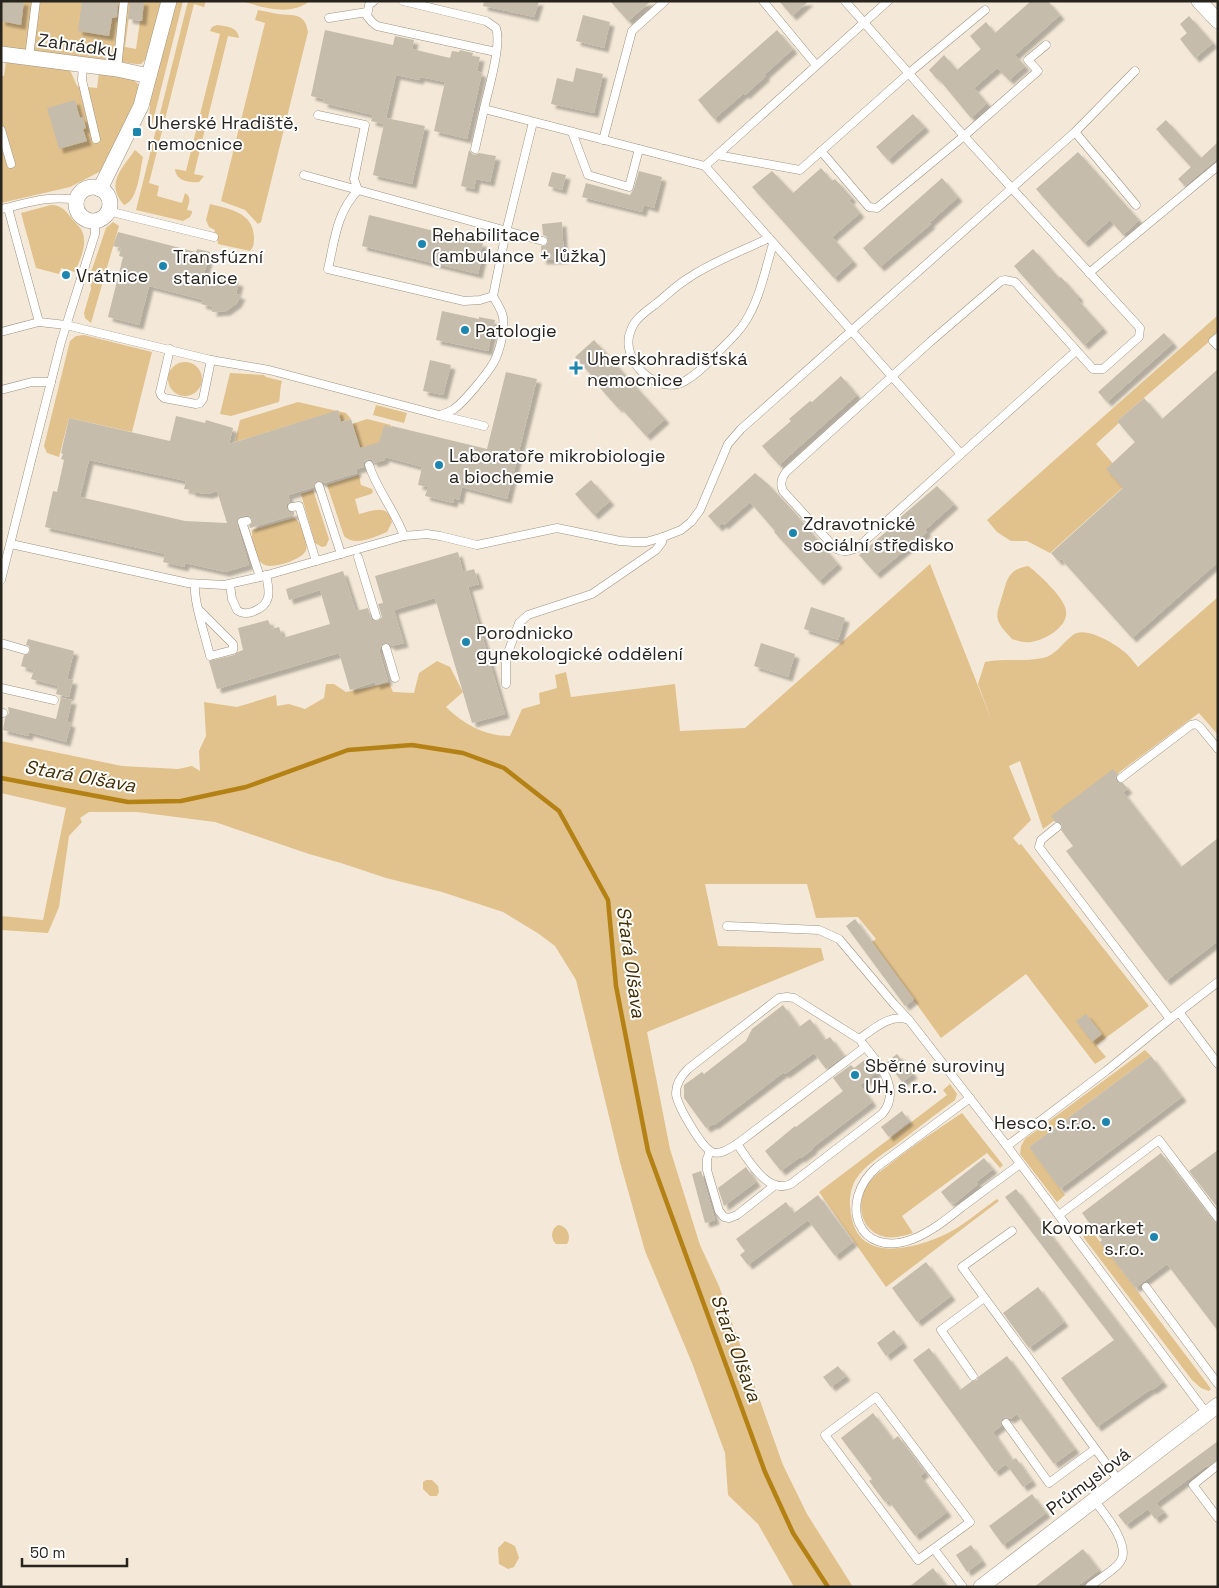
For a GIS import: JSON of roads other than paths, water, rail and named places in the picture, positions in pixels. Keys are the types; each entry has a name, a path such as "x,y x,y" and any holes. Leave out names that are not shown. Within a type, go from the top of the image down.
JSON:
{"street":[{"path":"100,189 141,106 168,1"},
{"path":"1199,1 1218,21"},
{"name":"Zahrádky","path":"1,54 117,69 149,76"},
{"path":"95,187 100,189 109,198 108,211 103,217 95,220 85,219 80,214 76,205 80,193 87,188 95,187"},
{"name":"Průmyslová","path":"981,1587 1214,1410"}],"lane":[{"path":"29,57 36,1"},
{"path":"117,69 124,1"},
{"path":"374,1 369,5 367,12 369,19 377,26 496,52"},
{"path":"403,1 492,24 496,28 498,33 496,52 475,149"},
{"path":"603,140 632,31 665,1"},
{"path":"763,1 816,65"},
{"path":"845,1 964,136 1089,274 1138,325 1140,334 1103,369 1091,368 1076,351 1015,282 1005,280 996,284 786,472 782,481 783,491 835,548 841,551 857,548 1076,351"},
{"path":"705,166 888,1"},
{"path":"717,155 800,170 908,73 985,10"},
{"path":"329,18 367,12"},
{"path":"821,152 869,206 877,208 964,136 1038,71 1028,60 1046,45"},
{"path":"83,64 82,80 96,139"},
{"path":"12,544 195,584 230,584 404,536 427,534 477,545 557,528 620,541 646,542 681,530 691,522 700,510 728,444 741,429 1075,132 1135,71"},
{"path":"484,109 705,166 852,329 961,454"},
{"path":"318,115 365,125 354,179 358,190"},
{"path":"440,415 460,404 494,362 504,327 503,315 493,296 506,232 533,122"},
{"path":"1,130 10,164"},
{"path":"572,132 588,175 629,187 639,149"},
{"path":"1075,132 1136,205"},
{"path":"1089,274 1218,166"},
{"path":"304,175 543,241"},
{"path":"358,190 340,214 328,269 464,301 480,300 493,296"},
{"path":"39,322 4,209 56,197 77,200"},
{"path":"108,211 214,237"},
{"path":"1,580 12,544 66,325 95,234 95,220"},
{"path":"771,241 759,293 745,322 704,367 688,380 672,386 656,382 638,368 628,350 628,342 631,329 640,316 688,278 703,269 771,241"},
{"path":"1,332 39,322 66,325 211,360 268,370 484,426"},
{"path":"1218,337 1213,341 1218,346"},
{"path":"170,350 160,392 164,398 196,404 200,403 203,399 211,360"},
{"path":"1,390 32,382 51,382"},
{"path":"369,465 372,475 396,516 404,536"},
{"path":"319,486 341,554"},
{"path":"292,507 299,506 316,561"},
{"path":"230,584 232,599 237,610 245,614 260,609 267,602 268,586 242,522 247,521"},
{"path":"506,684 506,658 519,623 528,615 592,594 656,550 663,537"},
{"path":"358,557 376,616"},
{"path":"195,584 198,609 210,656 233,650 233,644 198,609"},
{"path":"1,643 25,650"},
{"path":"386,648 395,678"},
{"path":"1,688 54,700"},
{"path":"1121,778 1191,725 1196,724 1200,727 1218,749"},
{"path":"1057,827 1041,840 1039,847 1170,1019"},
{"path":"727,926 819,930 839,939 909,1020 1059,1215 1214,1410"},
{"path":"1007,1146 1106,1071 1218,982"},
{"path":"737,1144 766,1180 774,1186 782,1187 791,1184 886,1110 890,1095 890,1086 883,1072 865,1047 859,1040 794,998 784,997 775,1001 688,1069 678,1083 676,1091 678,1101 706,1149 716,1153 725,1151 737,1144 865,1047"},
{"path":"1179,1012 1218,1064"},
{"path":"859,1040 890,1019 903,1018 909,1020"},
{"path":"970,1098 883,1162 862,1184 856,1204 857,1218 864,1232 877,1241 891,1244 919,1237 1020,1164"},
{"path":"1059,1215 1159,1140 1218,1218"},
{"path":"710,1151 707,1159 707,1170 719,1211 724,1217 729,1218 737,1215 774,1186"},
{"path":"1012,1231 962,1267 1119,1481"},
{"path":"1146,1287 1218,1384"},
{"path":"973,1376 941,1330 984,1298"},
{"path":"1211,1375 1218,1369"},
{"path":"876,1397 970,1522 934,1549 918,1560 825,1435 876,1397"},
{"path":"1006,1423 1049,1483 1095,1449"},
{"path":"1218,1465 1193,1485 1218,1518"},
{"path":"1089,1587 1120,1562 1124,1551 1110,1521 1094,1500"},
{"path":"934,1549 963,1587"}],"waterway":[{"name":"Stará Olšava","path":"1,778 128,802 181,801 246,787 348,750 412,745 463,753 504,768 559,811 608,900 616,986 648,1151 765,1472 793,1533 828,1587"}],"place":[{"name":"Uherské Hradiště, nemocnice","path":"137,132"},
{"name":"Rehabilitace (ambulance + lůžka)","path":"422,244"},
{"name":"Transfúzní stanice","path":"163,266"},
{"name":"Vrátnice","path":"66,275"},
{"name":"Patologie","path":"465,330"},
{"name":"Uherskohradišťská nemocnice","path":"576,368"},
{"name":"Laboratoře mikrobiologie a biochemie","path":"439,465"},
{"name":"Zdravotnické sociální středisko","path":"793,533"},
{"name":"Porodnicko gynekologické oddělení","path":"466,642"},
{"name":"Sběrné suroviny UH, s.r.o.","path":"855,1075"},
{"name":"Hesco, s.r.o.","path":"1106,1122"},
{"name":"Kovomarket s.r.o.","path":"1154,1237"}]}
